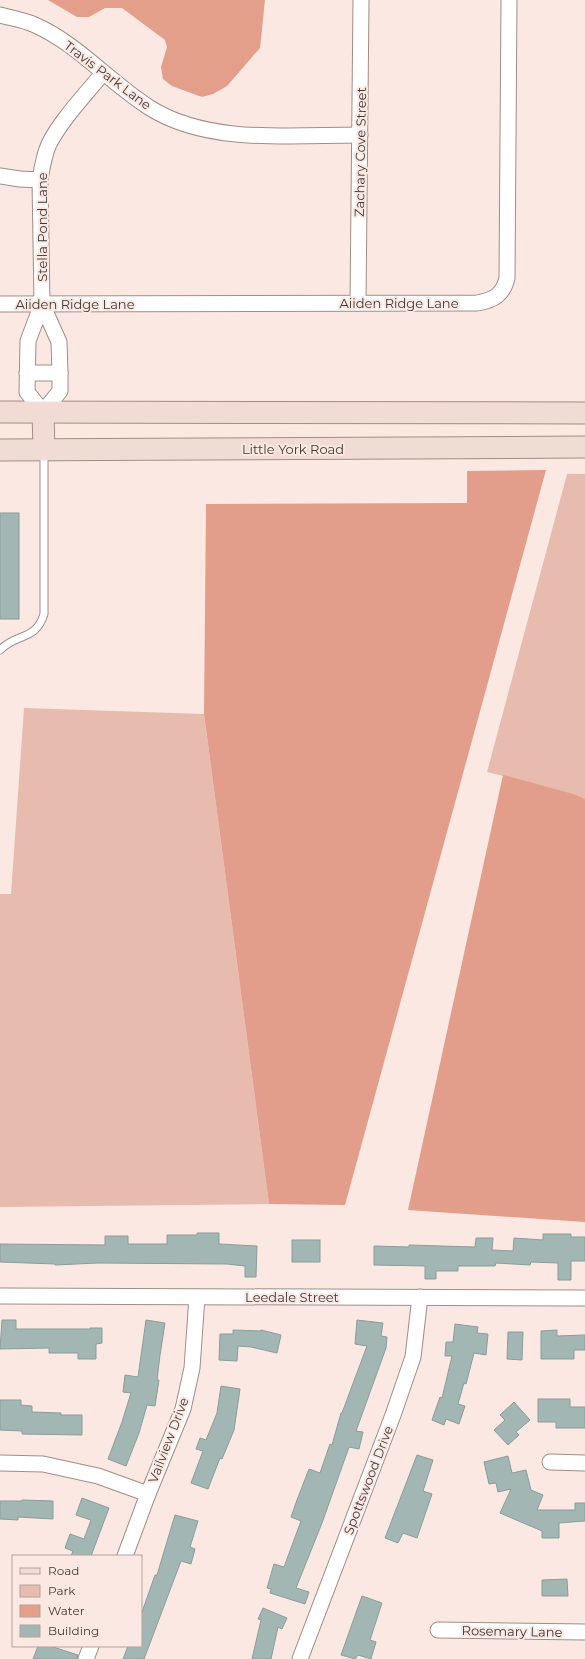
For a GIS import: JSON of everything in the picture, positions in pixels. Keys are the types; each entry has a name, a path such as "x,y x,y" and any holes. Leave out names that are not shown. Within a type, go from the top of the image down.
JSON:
{"main road":[{"path":"0,412 585,412"},
{"path":"43,412 44,450"},
{"name":"Little York Road","path":"0,450 585,447"}],"street":[{"name":"Zachary Cove Street","path":"358,303 361,0"},
{"name":"Aiiden Ridge Lane","path":"0,304 358,303 488,301 504,289 506,278 509,0"},
{"name":"Travis Park Lane","path":"0,15 34,25 64,41 150,108 181,123 211,132 249,135 360,135"},
{"name":"Stella Pond Lane","path":"42,304 59,342 60,373 60,391 43,412 27,392 28,341 42,304 40,180 44,160 50,143 60,127 103,72"},
{"path":"0,176 40,180"},
{"path":"27,373 60,373"},
{"name":"Leedale Street","path":"0,1296 585,1298"},
{"name":"Vailview Drive","path":"125,1555 148,1494 183,1409 192,1368 197,1297"},
{"name":"Spottswood Drive","path":"300,1659 393,1414 413,1357 420,1297"},
{"path":"550,1462 585,1463"},
{"path":"0,1463 43,1464 98,1476 148,1494"},
{"name":"Rosemary Lane","path":"438,1630 585,1632"},
{"path":"86,1659 91,1647"}],"lane":[{"path":"0,650 5,645 34,632 41,623 44,614 44,450"}],"green space":[{"path":"567,474 585,474 585,799 574,794 487,772"},
{"path":"24,708 204,714 269,1204 0,1207 0,894 11,894"}],"shaded area":[{"path":"546,470 345,1205 269,1204 204,714 206,504 467,503 467,471"},
{"path":"503,775 574,794 585,799 585,1222 408,1210"}],"water":[{"path":"48,0 265,0 260,48 227,86 213,94 202,97 172,86 163,79 161,67 167,47 165,40 122,8 105,8 89,17 77,17"}],"building":[{"path":"0,513 19,513 19,619 0,619"},
{"path":"197,1233 219,1233 219,1244 257,1246 256,1277 245,1277 245,1266 227,1264 98,1263 55,1265 0,1262 0,1244 105,1245 105,1236 128,1236 128,1244 167,1244 167,1235 197,1235"},
{"path":"543,1234 571,1234 571,1237 585,1237 585,1261 571,1261 571,1280 558,1280 558,1263 531,1262 530,1265 496,1263 495,1266 458,1266 458,1271 436,1271 436,1279 425,1279 425,1266 374,1265 374,1246 409,1247 409,1245 475,1247 476,1238 493,1238 492,1250 513,1251 514,1238 543,1240"},
{"path":"292,1240 320,1240 320,1262 292,1262"},
{"path":"2,1320 16,1320 16,1329 102,1328 102,1343 96,1344 96,1359 78,1359 78,1353 49,1353 49,1348 0,1349"},
{"path":"146,1320 165,1323 157,1380 159,1380 155,1406 147,1405 139,1433 126,1466 108,1459 131,1393 123,1392 125,1375 138,1377"},
{"path":"357,1320 383,1323 381,1336 387,1337 386,1348 356,1431 363,1432 359,1449 349,1447 322,1523 296,1588 309,1592 305,1604 270,1593 271,1589 267,1588 274,1564 284,1567 301,1521 291,1517 297,1500 309,1469 320,1473 330,1444 332,1445 341,1413 367,1346 355,1344"},
{"path":"455,1324 478,1327 477,1333 488,1334 486,1355 474,1353 466,1384 464,1383 458,1404 465,1406 459,1424 446,1419 444,1425 432,1420 440,1397 442,1398 452,1356 445,1356 446,1342 453,1342"},
{"path":"233,1330 261,1330 281,1335 277,1353 251,1347 238,1346 237,1361 219,1360 220,1334 233,1334"},
{"path":"557,1330 557,1336 585,1335 585,1350 574,1350 574,1359 541,1359 541,1331"},
{"path":"508,1332 523,1332 522,1360 507,1359"},
{"path":"221,1386 240,1389 234,1430 222,1459 220,1458 208,1489 191,1483 203,1451 196,1449 200,1438 206,1440 217,1413"},
{"path":"538,1399 570,1399 570,1407 585,1407 585,1428 556,1428 556,1422 538,1422"},
{"path":"0,1400 21,1400 21,1405 32,1406 32,1412 61,1413 61,1415 82,1415 82,1435 22,1434 22,1431 0,1430"},
{"path":"514,1402 530,1420 516,1432 519,1435 508,1445 494,1430 505,1420 500,1415"},
{"path":"417,1455 433,1460 423,1491 432,1494 417,1538 403,1533 398,1543 385,1538"},
{"path":"508,1456 512,1473 526,1470 531,1490 543,1495 537,1510 575,1510 575,1503 585,1503 585,1521 559,1523 559,1538 542,1538 542,1531 500,1513 511,1489 498,1492 496,1483 489,1484 484,1462"},
{"path":"82,1498 109,1508 91,1555 71,1555 73,1551 65,1548 70,1534 84,1539 91,1520 76,1515"},
{"path":"0,1501 53,1501 53,1519 18,1517 18,1520 0,1519"},
{"path":"175,1515 198,1521 190,1547 195,1549 191,1564 181,1561 144,1659 123,1659 128,1647 142,1647 142,1612 155,1575 157,1575"},
{"path":"567,1579 568,1596 542,1596 542,1580"},
{"path":"362,1596 382,1603 370,1640 376,1642 371,1659 358,1655 355,1659 341,1655"},
{"path":"263,1608 287,1618 282,1629 278,1627 271,1659 252,1659 261,1620 258,1619"},
{"path":"38,1647 53,1647 78,1655 77,1659 33,1659"}]}
